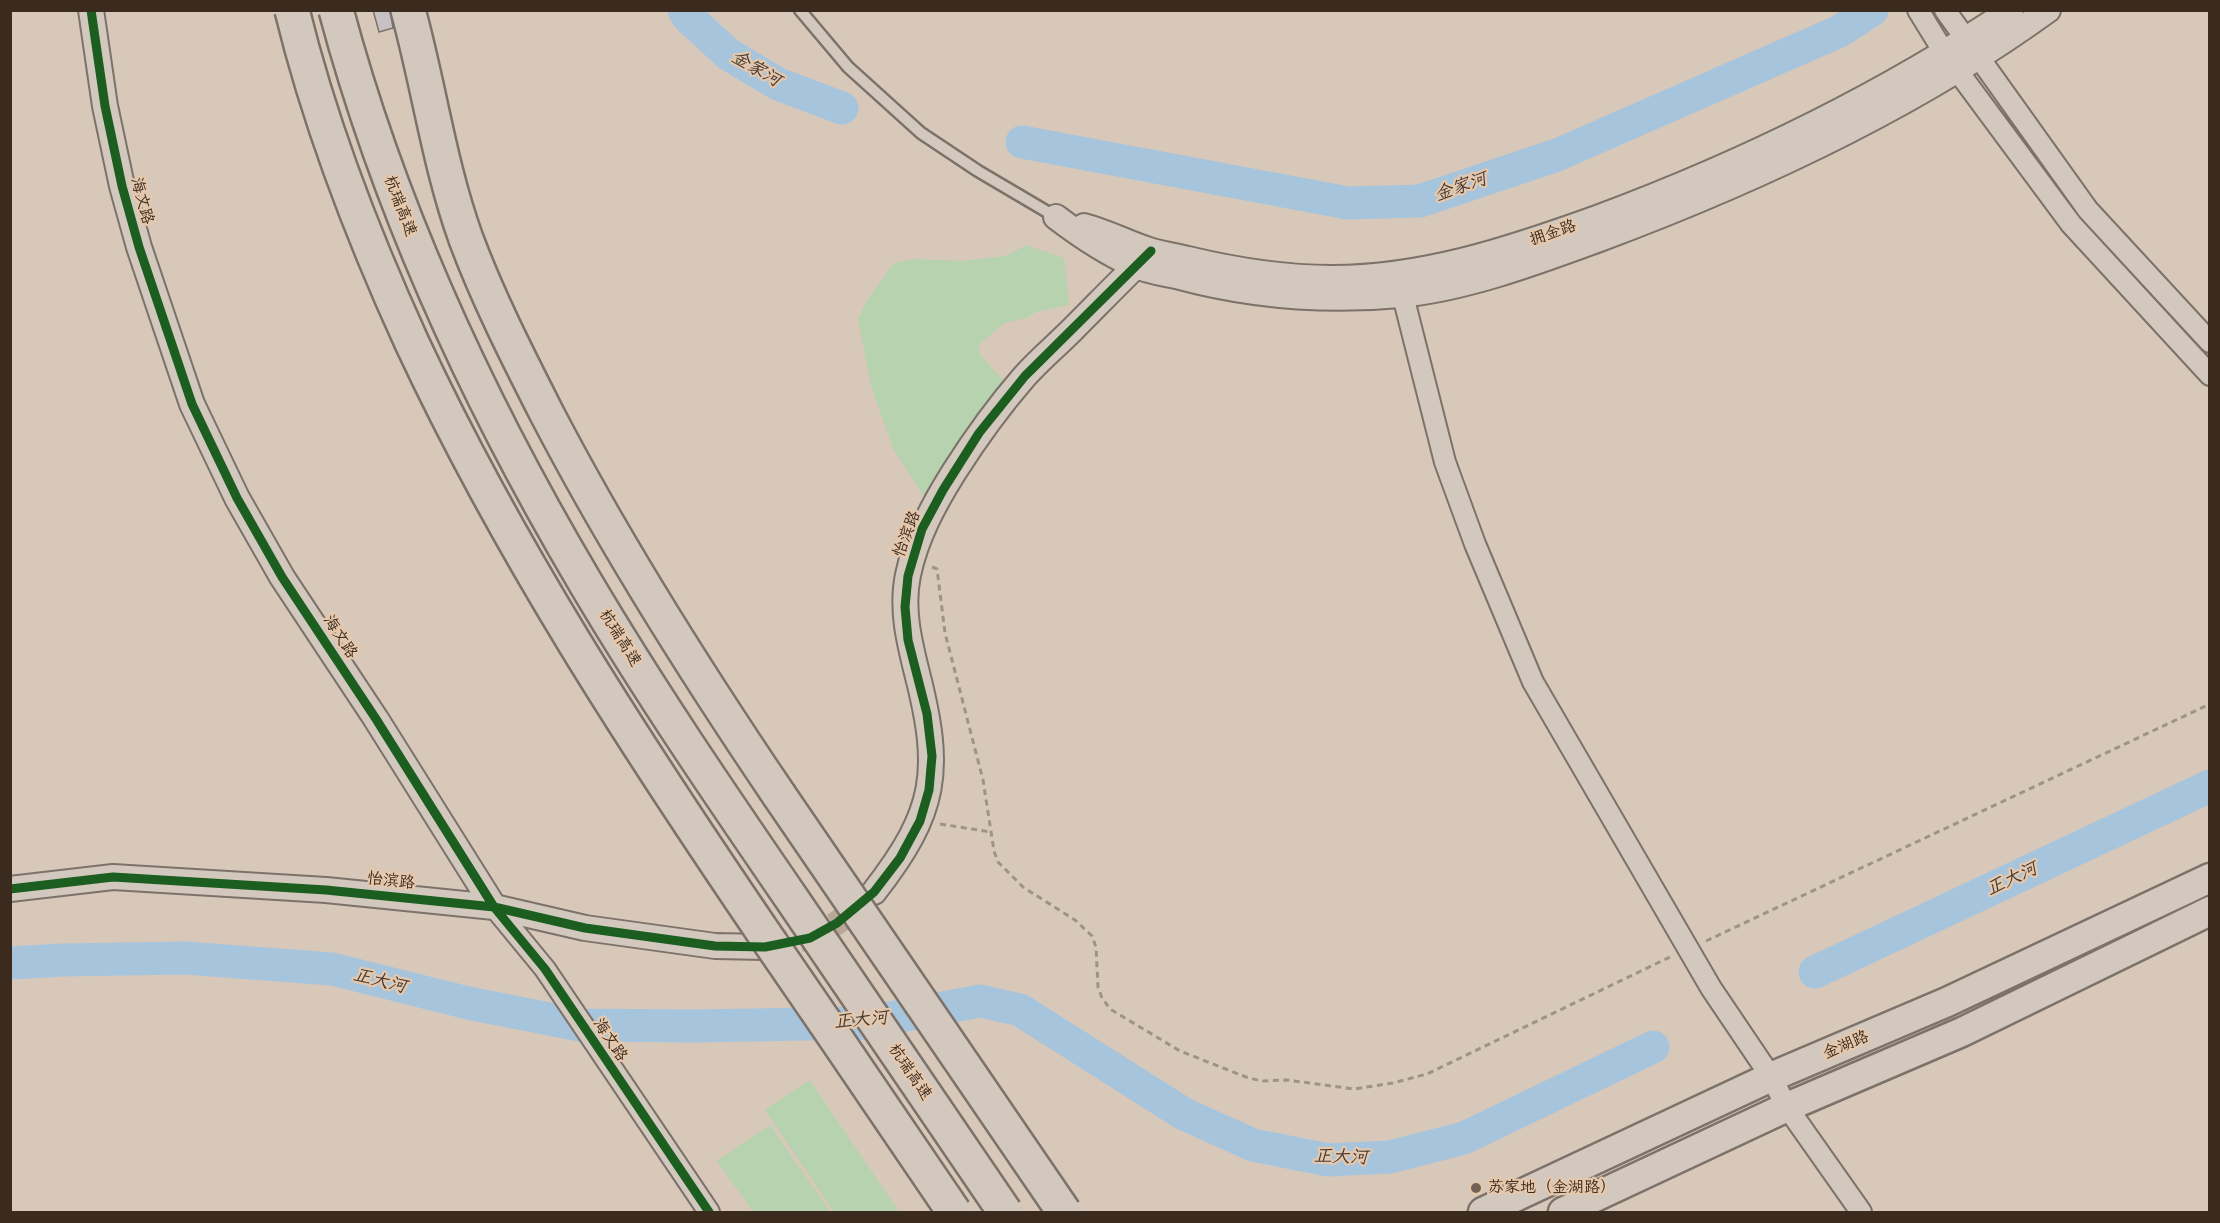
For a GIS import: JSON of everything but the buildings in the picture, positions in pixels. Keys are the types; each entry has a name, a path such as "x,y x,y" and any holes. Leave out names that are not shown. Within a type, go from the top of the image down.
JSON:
{"highway":[{"path":"292,10 329,135 370,246 452,426 514,544 632,736 954,1212"},
{"name":"杭瑞高速","path":"336,10 369,122 409,230 489,407 551,523 667,714 1005,1212"},
{"path":"408,10 453,200 480,273 565,448 627,558 707,688 1064,1212"}],"main road":[{"name":"金湖路","path":"1483,1212 1771,1077 1947,1002 2210,878"},
{"name":"金湖路","path":"1563,1212 1787,1107 1962,1032 2210,911"}],"street":[{"name":"海文路","path":"91,10 105,106 122,186 139,247 192,404 237,498 282,577 376,719 494,907 545,969 709,1212"},
{"path":"1918,10 1951,62 2071,224 2210,375"},
{"path":"1945,10 2088,210 2210,342"},
{"path":"1972,49 2011,10"},
{"path":"1056,218 1090,242 1143,258 1213,286 1269,294 1331,299 1400,285 1482,278 1560,254 1672,212 1792,159 1972,49 2048,10"},
{"name":"怡滨路","path":"874,892 900,858 920,821 929,790 932,756 927,714 907,629 905,607 908,576 922,529 943,490 979,433 1024,376 1143,258"},
{"path":"1400,285 1445,462 1475,544 1533,682 1711,988 1771,1077 1787,1107 1862,1212"},
{"name":"怡滨路","path":"10,889 113,877 326,890 494,907 585,928 715,945 765,947"}],"lane":[{"path":"800,10 848,67 921,133 1056,218"}],"path":[{"path":"913,560 937,569 945,633 983,780 998,862 1023,887 1075,920 1092,936 1096,946 1098,987 1110,1009 1180,1051 1261,1081 1287,1080 1354,1089 1393,1083 1426,1074 2210,704"},
{"path":"920,821 991,832"}],"green space":[{"path":"1026,245 1064,258 1069,305 1036,312 1026,318 1004,323 979,345 980,355 1006,383 976,417 926,500 893,448 871,386 858,319 868,299 894,263 917,259 961,261 1006,256"},
{"path":"810,1080 899,1212 834,1212 765,1110"},
{"path":"770,1125 830,1212 753,1212 717,1161"}],"waterway":[{"name":"金家河","path":"684,10 688,17 728,54 778,84 842,108"},
{"name":"金家河","path":"1022,142 1348,203 1420,201 1557,155 1840,31 1872,10"},
{"name":"正大河","path":"1815,972 2210,786"},
{"name":"正大河","path":"10,963 185,958 332,969 468,1003 580,1025 694,1026 864,1023 980,1001 1020,1010 1184,1114 1253,1145 1328,1160 1390,1157 1464,1138 1653,1047"}],"tunnel":[{"path":"765,947 810,938 837,923 869,897"}],"cycle path":[{"path":"91,10 105,106 122,186 139,247 192,404 237,498 282,577 376,719 494,907 545,969 709,1212"},
{"path":"10,889 113,877 326,890 494,907 585,928 715,946 765,947 810,938 837,923 874,892 900,858 920,821 929,790 932,756 927,714 908,640 905,607 908,576 922,529 943,490 979,433 1025,376 1151,251"}],"place":[{"name":"苏家地（金湖路）","path":"1476,1188"}]}
